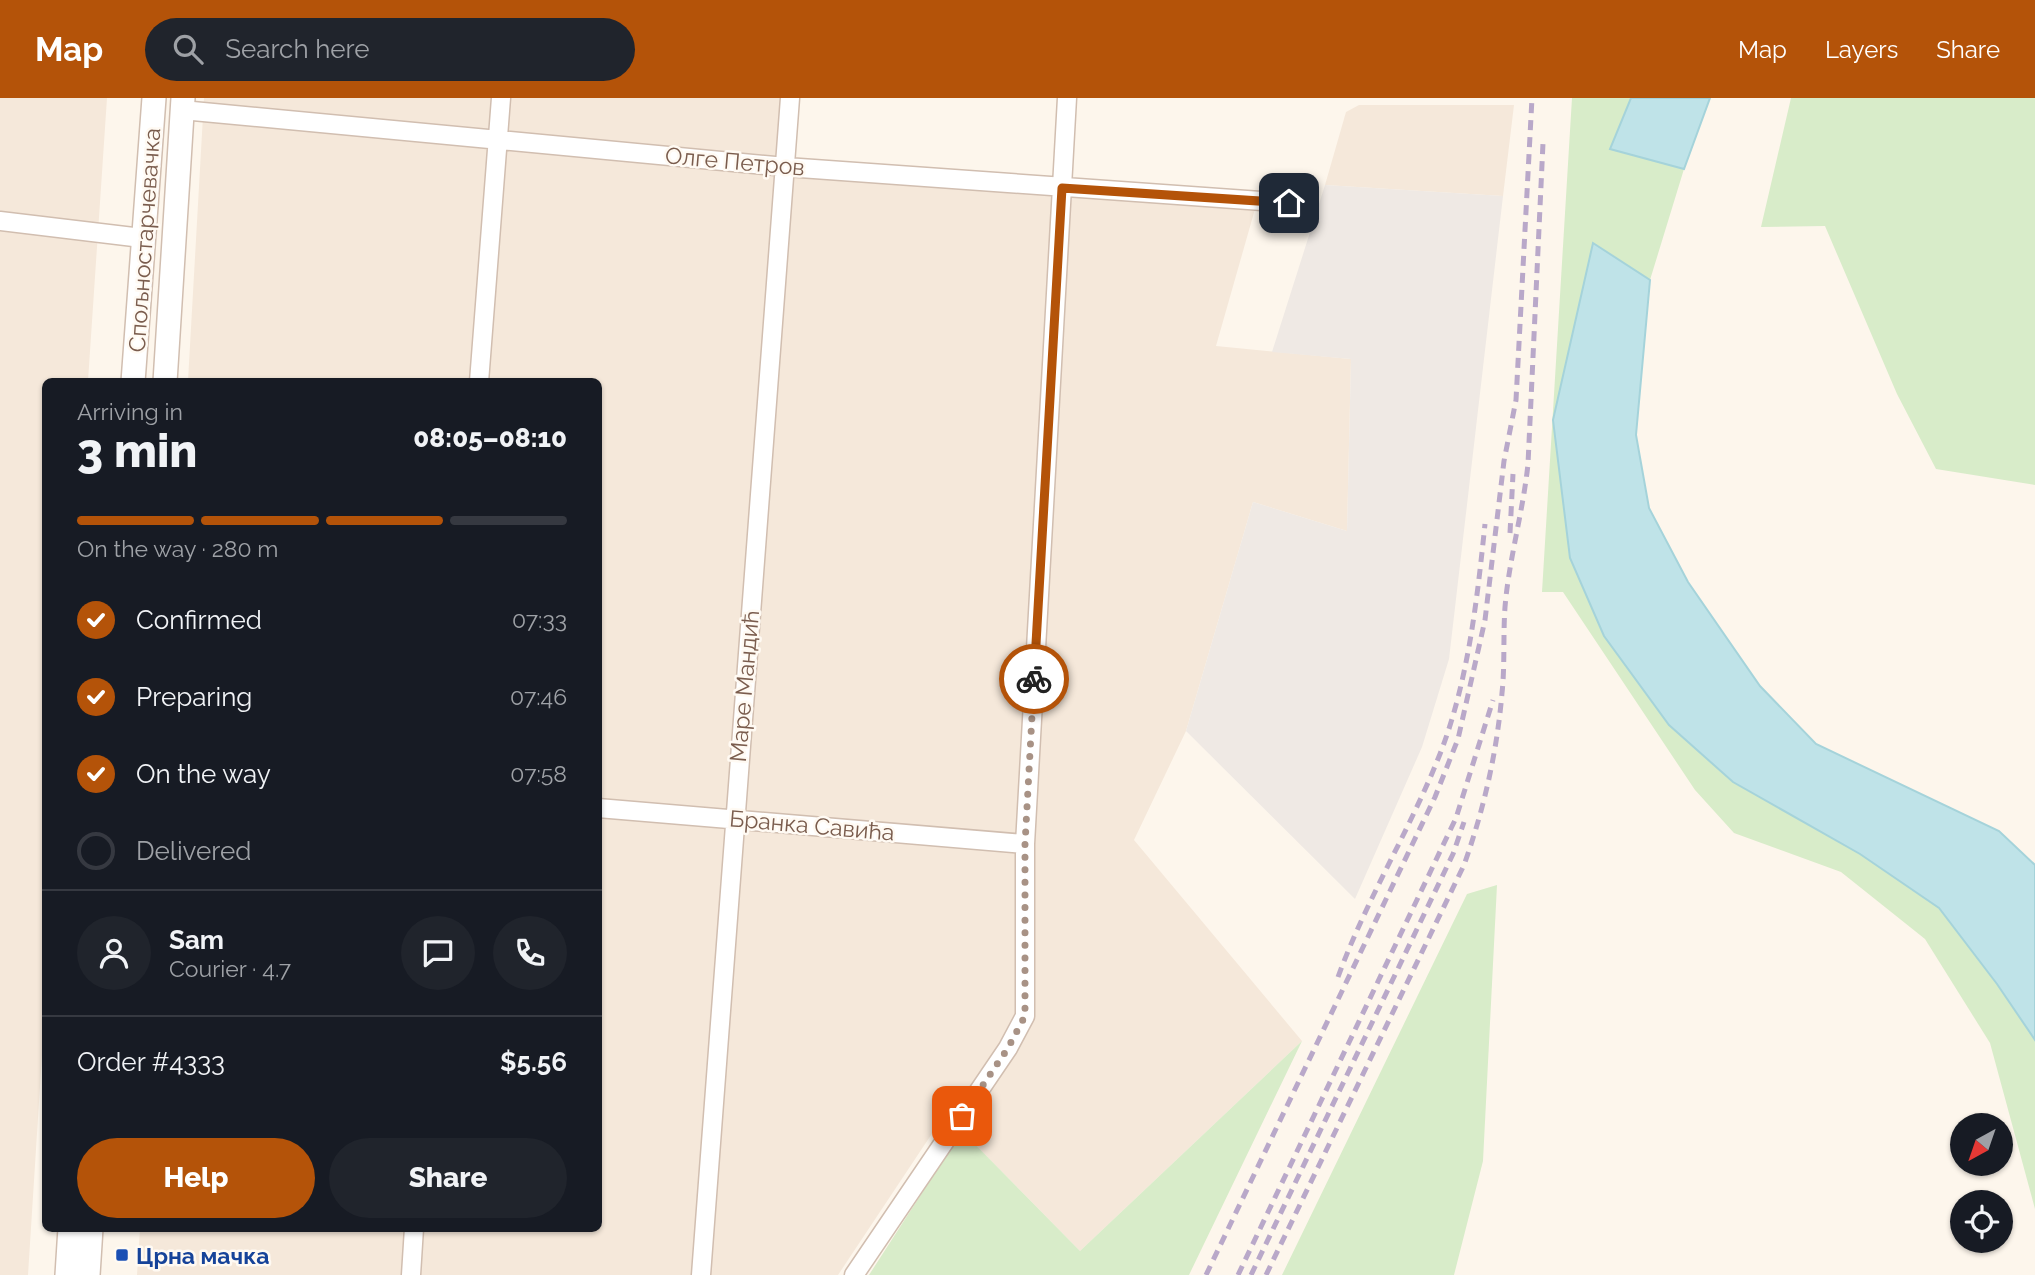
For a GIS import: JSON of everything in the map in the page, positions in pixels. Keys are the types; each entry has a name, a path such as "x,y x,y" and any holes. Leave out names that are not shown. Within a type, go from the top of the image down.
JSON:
{"street":[{"name":"Спољностарчевачка","path":"134,378 142,238 154,98"},
{"path":"479,378 500,98"},
{"name":"Маре Мандић","path":"701,1275 790,98"},
{"path":"854,1275 1008,1048 1025,1016 1025,844 1067,98"},
{"name":"Спољностарчевачка","path":"165,378 183,104"},
{"name":"Олге Петров","path":"183,104 498,139 786,166 1289,203"},
{"path":"0,221 142,238"},
{"name":"Бранка Савића","path":"602,808 734,817 1025,844"},
{"path":"67,1275 70,1232"},
{"path":"88,1275 91,1232"},
{"path":"411,1275 414,1232"}],"shaded area":[{"path":"0,98 107,98 88,378 42,378 42,1055 28,1275 0,1275"},
{"path":"204,98 781,98 777,158 1257,202 1216,346 1351,359 1347,531 1253,502 1186,731 1134,840 1302,1041 1080,1251 945,1114 838,1275 137,1275 140,1232 602,1232 602,378 188,378"},
{"path":"1359,105 1514,105 1503,196 1325,185 1346,112"},
{"path":"1325,185 1503,196 1449,659 1422,747 1355,899 1186,731 1253,502 1347,531 1351,359 1272,352"}],"green space":[{"path":"1572,98 1631,98 1611,149 1684,169 1650,280 1593,243 1553,420 1860,854 1939,908 1997,984 2035,1040 2035,1209 2013,1128 2013,1113 2009,1113 1990,1043 1925,939 1841,872 1734,833 1695,790 1563,592 1542,592"},
{"path":"1791,98 2035,98 2035,485 1936,469 1897,394 1825,226 1761,227"},
{"path":"1497,885 1483,1161 1454,1275 1282,1275 1467,894"},
{"path":"1302,1041 1189,1275 869,1275 962,1131 1080,1251"}],"water":[{"path":"1631,98 1710,98 1684,169 1610,149"},
{"path":"1593,243 1650,280 1636,435 1649,508 1688,582 1760,686 1816,744 1999,831 2035,865 2035,1040 1997,984 1939,908 1860,854 1733,782 1669,725 1604,636 1570,558 1553,420"}],"railway":[{"path":"1206,1275 1435,797 1458,739 1485,620 1504,461 1516,400 1532,98"},
{"path":"1266,1275 1464,865 1478,823 1500,715 1507,589 1528,464 1543,143"},
{"path":"1510,533 1513,474"},
{"path":"1338,977 1349,948 1428,782 1450,727 1470,641 1485,524"},
{"path":"1238,1275 1456,818 1493,700"},
{"path":"1251,1275 1453,854 1464,822"}],"way so far":[{"path":"962,1116 1008,1048 1025,1016 1025,844 1034,679"}],"place":[{"name":"Црна мачка","path":"122,1255"}],"route":[{"path":"1034,679 1062,188 1289,203"}]}
